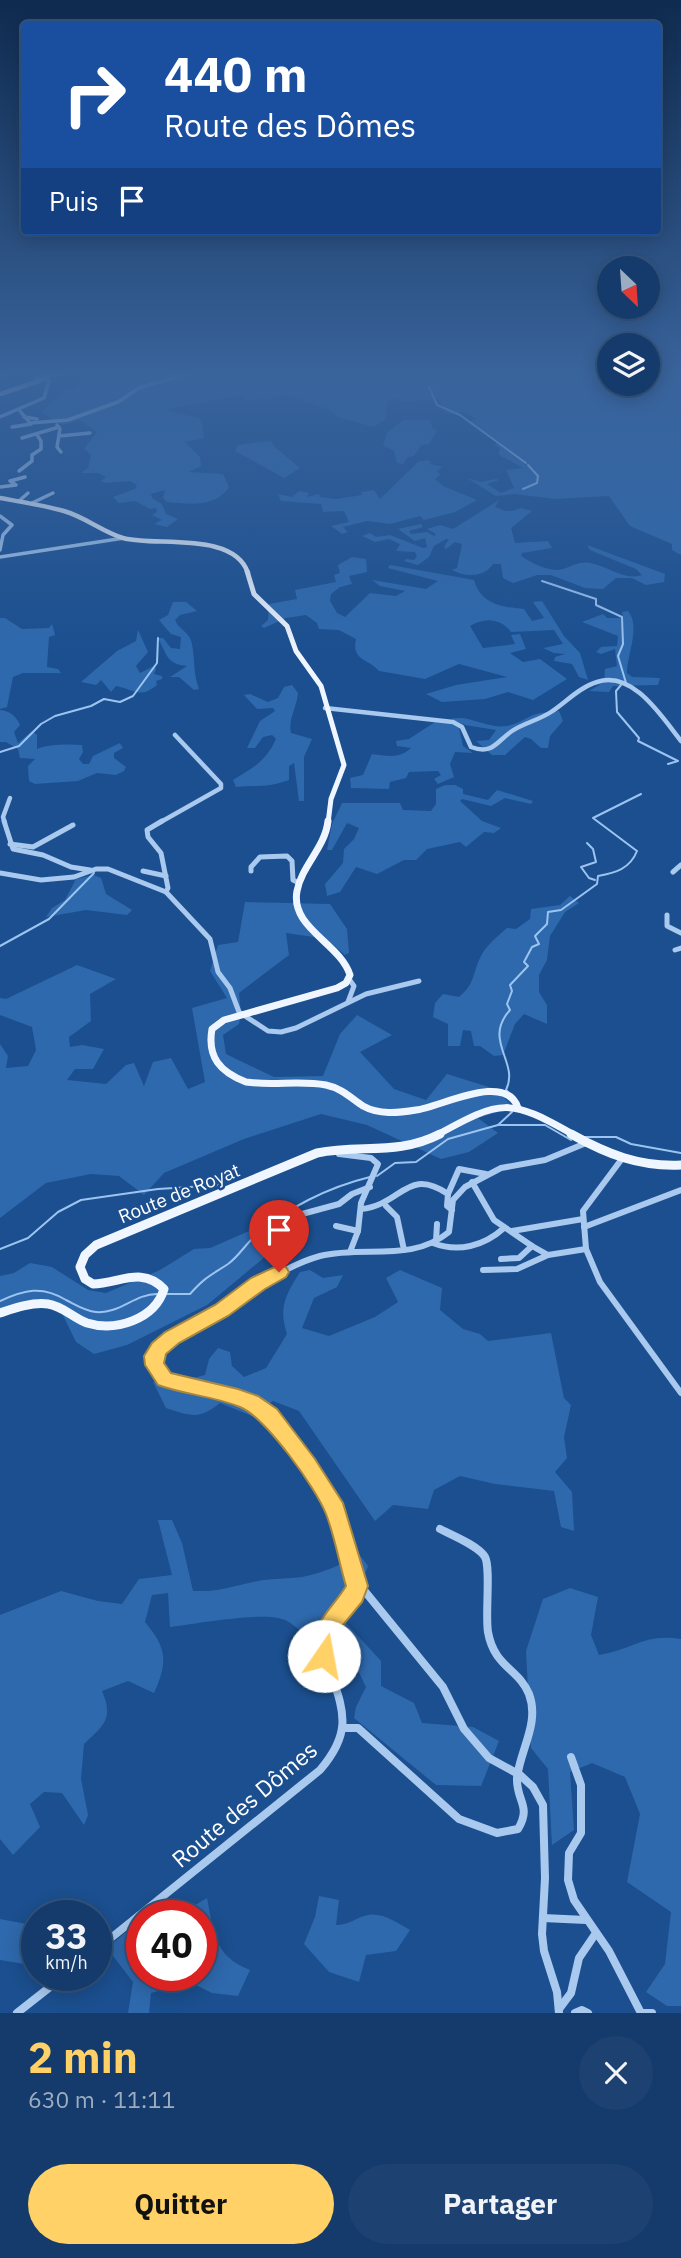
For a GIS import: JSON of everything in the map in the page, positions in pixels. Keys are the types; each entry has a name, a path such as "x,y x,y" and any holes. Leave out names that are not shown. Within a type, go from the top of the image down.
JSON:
{"main road":[{"path":"1,500 33,503 67,512 124,538 217,546 226,550 243,564 248,573 251,590 290,632 296,651 321,686 345,770 331,797 325,836 304,867 295,901 300,914 340,953 349,968 349,979 333,989 241,1013 215,1025 211,1036 211,1055 214,1061 235,1080 253,1084 329,1085 347,1094 362,1107 382,1112 438,1105 484,1090 496,1091 513,1099 517,1108"},
{"name":"Route de Royat","path":"0,1313 36,1303 50,1304 62,1307 76,1318 90,1324 108,1326 145,1314 158,1306 163,1294 148,1275 137,1274 110,1283 93,1284 82,1276 79,1264 87,1251 103,1241 309,1156 337,1149 406,1147 483,1111 517,1108 533,1112 621,1160 648,1166 681,1166"}],"street":[{"path":"19,471 25,466"},
{"path":"0,487 16,485 16,482 10,481 25,477"},
{"path":"19,501 28,493"},
{"path":"33,503 53,493"},
{"path":"0,516 12,525 3,535 0,550"},
{"path":"0,557 124,538"},
{"path":"326,708 448,721 462,727 471,747 489,750 500,746 515,730 541,718 594,683 609,680 624,684 653,705 681,741"},
{"path":"166,892 168,888 161,853 148,837 147,830 221,788 221,784 175,736"},
{"path":"10,798 3,817 13,849 22,853 46,855 61,865 93,870 108,869 166,892 210,939 218,972 230,988 241,1013 260,1027 281,1032 328,1015 366,994 418,981"},
{"path":"10,844 33,847 73,825"},
{"path":"251,871 260,857 287,856 292,861 293,880 299,883"},
{"path":"673,872 681,865"},
{"path":"0,873 41,880 82,876 93,870"},
{"path":"143,871 166,876"},
{"path":"667,915 667,926 681,933"},
{"path":"348,1002 354,986 349,979"},
{"path":"440,1529 484,1553 487,1561 490,1642 500,1662 521,1679 529,1692 532,1720 518,1790 527,1811 518,1829 510,1832 485,1831 458,1819 435,1794 358,1728 345,1728 344,1715 324,1656 324,1641 329,1626 354,1595 357,1586 335,1510 270,1415 251,1402 230,1395 165,1380 155,1365 154,1356 172,1337 221,1311 279,1272 327,1254 404,1250 435,1242 451,1228 455,1196 472,1182 508,1165 545,1160 586,1143"},
{"path":"309,1156 312,1158 341,1154 372,1158 378,1168 361,1209 358,1231 350,1252"},
{"path":"621,1160 609,1179 586,1204 583,1219 586,1248 605,1290 680,1387"},
{"path":"452,1210 447,1206 448,1194 453,1187 456,1170 470,1169 486,1174"},
{"path":"361,1209 386,1206 400,1193 421,1181 431,1181 448,1194"},
{"path":"472,1182 494,1220 548,1255"},
{"path":"302,1214 340,1204 352,1194 370,1186"},
{"path":"583,1227 681,1190"},
{"path":"386,1206 397,1217 404,1250"},
{"path":"512,1231 583,1219"},
{"path":"435,1242 437,1224"},
{"path":"336,1226 358,1231"},
{"path":"435,1242 441,1246 475,1245 495,1237 504,1228"},
{"path":"501,1259 519,1259 526,1255 532,1246"},
{"path":"483,1270 520,1270 548,1255 586,1248"},
{"path":"357,1586 363,1589 411,1645 443,1687 464,1729 489,1758 520,1775 533,1787 543,1805 544,1951 557,1992 559,2012"},
{"name":"Route des Dômes","path":"112,1937 320,1770 339,1747 345,1728"},
{"path":"571,1757 581,1785 581,1833 569,1853 568,1880 574,1900 613,1958 641,2013 652,2013"},
{"path":"543,1918 586,1920"},
{"path":"559,2012 574,1990 575,1970 588,1942 596,1933"},
{"path":"17,2013 45,1991"},
{"path":"575,2013 582,2010 588,2013"}],"shaded area":[{"path":"88,466 201,466 189,472 223,474 229,487 209,502 201,503 167,502 163,498 165,490 151,494 152,498 162,504 166,514 178,519 167,527 154,524 162,520 152,515 157,512 156,508 150,509 135,501 119,503 113,497 135,489 137,485 130,481 105,483 101,481 106,477 98,473 81,473"},
{"path":"262,466 300,468 284,478"},
{"path":"414,466 438,466 443,467 437,471 440,475 435,479 443,486 477,500 455,512 424,520 420,516 390,524 367,521 343,527 348,532 342,534 331,526 349,522 344,511 323,512 321,504 281,501 278,494 292,497 299,491 309,493 307,497 319,494 320,497 336,499 374,490 380,499"},
{"path":"519,466 681,466 681,555 672,550 672,544 630,526 609,496 555,499 515,494 496,496 467,478 481,482 499,480 487,484 501,493 514,488 506,470 523,468"},
{"path":"499,500 495,507 502,510 521,508 532,511 511,528 515,543 548,541 552,548 522,553 521,556 536,564 558,570 586,563 629,576 642,575 636,569 590,550 587,545 665,574 664,582 646,585 632,578 616,578 603,589 585,588 551,575 537,575 513,583 503,578 501,564 493,564 485,572 474,575 452,570 457,568 462,544 455,542 446,549 444,547 449,539 434,546 429,557 418,565 404,561 414,560 417,556 415,552 396,551 400,544 389,539 375,542 362,536 370,533 376,537 390,535 423,548 427,547 425,538 415,541 398,529 421,524 423,527 409,531 411,534 427,532 434,536 436,534 427,529 440,525 453,529"},
{"path":"352,557 366,559 367,572 349,576 352,584 340,587 331,594 330,601 337,613 345,617 370,593 396,596 405,591 380,586 372,580 426,589 438,581 388,568 390,565 474,580 487,600 501,606 524,609 532,621 544,618 533,602 542,601 564,636 580,653 588,680 579,677 572,664 554,661 555,657 565,654 543,648 563,644 554,630 511,632 502,624 486,620 470,626 483,648 515,644 511,635 520,634 526,649 510,653 523,662 540,659 567,679 533,700 508,692 485,699 442,702 426,694 456,685 507,677 459,664 425,679 379,671 358,656 356,639 339,630 319,629 317,623 306,615 286,618 264,628 261,626 268,620 269,604 297,599 295,590 336,582 334,575 340,573 338,565"},
{"path":"173,602 186,602 197,611 180,615 175,620 191,640 199,689 194,690 179,677 170,677 187,666 171,661 158,638 163,638 171,648 180,649 181,637 171,634 159,620 168,615"},
{"path":"628,611 632,618 633,633 627,673 632,677 660,678 658,685 613,686 609,692 589,691 604,682 605,669 617,666 615,649 601,654 596,652 601,647 617,646 618,636 582,622 603,614 607,618 623,618 622,612"},
{"path":"0,618 5,618 22,629 49,628 52,624 55,635 49,637 47,667 58,669 61,673 23,673 13,677 7,707 0,709"},
{"path":"138,630 148,652 136,666 140,673 154,666 154,674 162,676 162,679 156,681 157,685 142,693 116,686 111,692 101,680 96,685 81,682 117,651 136,641"},
{"path":"292,685 298,693 291,733 312,739 304,757 304,801 299,801 294,763 289,766 289,780 281,783 236,787 233,780 253,768 276,739 272,735 263,737 255,748 247,748 260,721 275,711 273,708 257,709 244,695 250,694 268,702 278,698 284,687"},
{"path":"0,710 10,713 20,725 14,732 18,743 32,731 37,735 37,749 53,745 82,745 83,752 79,759 83,764 89,764 93,756 120,743 123,748 114,753 114,758 126,767 116,775 97,773 78,781 35,784 29,781 28,766 35,759 20,758 18,749 6,742 0,742"},
{"path":"559,711 563,721 550,736 548,748 541,748 525,737 505,755 492,755 476,741 489,740 496,730 465,725 451,719 465,718 506,726 537,714"},
{"path":"435,722 450,723 459,728 463,746 473,753 455,752 450,764 454,777 438,784 434,779 441,775 438,771 409,772 406,778 390,782 389,789 351,788 350,778 363,775 372,754 402,754 411,748 397,746 396,741 409,739"},
{"path":"455,785 463,789 463,794 488,800 497,790 533,801 531,804 505,798 491,806 462,799 460,801 482,821 501,828 494,833 484,832 466,847 460,842 427,849 416,860 404,860 377,874 356,867 340,892 327,896 325,884 343,863 344,849 354,839 359,828 347,823 332,850 327,850 332,824 342,803 400,803 403,810 431,811 436,804 436,789"},
{"path":"94,875 101,878 106,894 132,910 127,915 86,910 46,917 52,908 65,900 76,879"},
{"path":"570,896 579,903 565,912 550,936 547,960 539,975 539,992 547,1005 547,1024 524,1014 515,1024 503,1055 494,1056 480,1046 474,1046 471,1031 463,1030 460,1046 448,1046 448,1024 433,1017 435,1003 443,994 459,997 464,992 471,983 482,953 507,928 516,929 530,919 531,909 560,905"},
{"path":"245,902 330,904 347,929 349,953 345,955 323,936 286,933 289,955 239,993 239,1024 223,1035 226,1054 274,1077 323,1076 340,1034 357,1015 392,1035 360,1052 394,1089 426,1100 447,1074 492,1088 510,1103 508,1109 478,1118 498,1133 469,1152 441,1159 367,1125 321,1114 244,1139 164,1173 144,1195 119,1176 91,1174 46,1183 0,1218 0,1044 8,1056 6,1068 28,1066 36,1050 32,1027 0,1015 0,998 6,999 77,965 116,979 90,994 91,1021 69,1037 70,1047 82,1045 104,1049 93,1069 75,1069 67,1080 106,1084 126,1065 134,1063 144,1086 153,1062 171,1058 188,1089 205,1082 192,1008 227,998 210,971 218,945 238,942"},
{"path":"272,1221 289,1237 207,1305 127,1345 94,1354 76,1342 56,1301 25,1301 0,1311 0,1276 14,1273 30,1263 52,1267 88,1290 106,1293 160,1270 194,1249 210,1248"},
{"path":"310,1270 323,1278 343,1275 337,1287 314,1298 302,1328 329,1336 375,1317 398,1302 386,1278 400,1270 442,1288 440,1310 463,1329 480,1334 488,1341 551,1333 564,1398 571,1405 564,1437 567,1458 555,1472 572,1492 574,1531 561,1527 554,1491 495,1484 460,1476 434,1490 428,1509 393,1505 375,1521 299,1411 273,1401 252,1416 220,1403 206,1412 194,1415 166,1408 153,1382 186,1380 205,1375 209,1359 218,1348 230,1352 232,1366 244,1377 266,1368 287,1334 283,1309 287,1294 300,1272"},
{"path":"158,1520 172,1520 182,1543 193,1591 219,1590 264,1580 297,1578 332,1568 359,1554 368,1566 346,1623 381,1661 381,1686 414,1703 422,1723 473,1727 499,1741 481,1786 436,1785 354,1718 356,1707 366,1687 355,1665 346,1655 313,1640 290,1623 272,1617 227,1619 170,1627 168,1593 152,1595 145,1622 161,1648 162,1672 154,1693 128,1681 102,1691 107,1708 105,1721 84,1744 81,1779 88,1815 84,1825 62,1793 44,1792 30,1804 40,1827 13,1855 0,1839 0,1615 61,1591 122,1604 139,1579 172,1575"},
{"path":"570,1588 598,1597 591,1635 599,1655 657,1638 681,1639 681,2006 667,2006 646,1992 665,1964 671,1912 627,1882 640,1814 625,1777 592,1763 570,1772 574,1830 552,1845 548,1769 531,1748 526,1651 543,1599"},
{"path":"319,1896 339,1900 336,1925 373,1914 390,1919 410,1930 396,1951 366,1955 359,1982 329,1972 304,1944 315,1917"},
{"path":"0,1919 21,1923 21,1963 0,1960"},
{"path":"126,1932 126,1973 112,1955 112,1944"},
{"path":"217,1940 229,1958 250,1970 238,1996 208,1991 217,1991"},
{"path":"132,1991 158,1991 151,1993 149,2013 128,2013"}],"waterway":[{"path":"523,489 537,483 538,476 529,466"},
{"path":"542,581 596,599 596,605 622,617 623,644 618,656 626,683"},
{"path":"0,752 19,746 41,724 55,716 91,706 104,699 120,702 133,696 157,663 158,638"},
{"path":"621,685 616,691 617,712 639,738 638,741 678,761 668,764"},
{"path":"508,1092 509,1070 500,1042 500,1032 502,1021 510,1010 507,1004 512,991 510,985 528,966 524,962 532,947 539,944 535,936 547,924 548,912 561,910 597,884 598,876 621,869 634,857 637,851 593,818 641,794"},
{"path":"587,843 593,849 596,862 581,867 589,878 595,880"},
{"path":"0,946 49,919 94,873"},
{"path":"498,1125 512,1112"},
{"path":"377,1176 395,1163 416,1162 448,1139 498,1125"},
{"path":"498,1125 545,1125 571,1140"},
{"path":"584,1137 616,1137 631,1144 681,1153"},
{"path":"167,1294 190,1294 204,1280 232,1261 255,1236 280,1216 339,1186 370,1177"},
{"path":"0,1249 28,1238 58,1212 81,1200 158,1189 221,1185"},
{"path":"0,1301 25,1292 41,1291 57,1295 88,1310 105,1312 141,1297 157,1294"}],"route":[{"path":"279,1272 221,1311 172,1337 154,1356 155,1365 165,1380 174,1384 230,1395 251,1402 270,1415 320,1483 335,1510 357,1586 354,1595 329,1626 324,1641 324,1656"}]}
